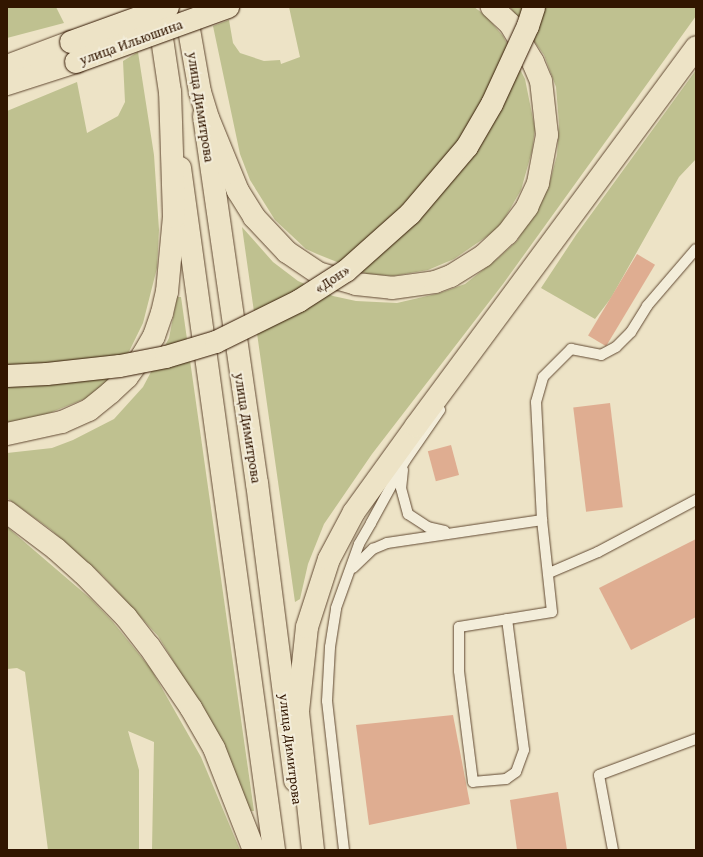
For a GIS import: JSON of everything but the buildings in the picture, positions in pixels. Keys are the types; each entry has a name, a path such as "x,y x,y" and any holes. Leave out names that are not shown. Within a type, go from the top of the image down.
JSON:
{"main road":[{"name":"улица Димитрова","path":"185,7 200,92 257,483 304,850"},
{"name":"улица Ильюшина","path":"64,55 228,7"},
{"path":"200,92 221,153 238,191 254,217 286,252 318,273 356,284 392,288 435,282 468,267 507,234 527,207 544,160 547,135 540,82 533,62 510,24 492,7"},
{"name":"«Дон»","path":"7,376 47,374 120,366 166,357 216,342 299,301 346,271 410,214 467,147 495,98 528,26 534,7"},
{"name":"улица Димитрова","path":"160,8 170,92 274,850"},
{"name":"улица Ильюшина","path":"64,55 160,8"},
{"path":"313,850 298,711 307,627 329,559 366,496 696,47"},
{"path":"7,55 64,55"},
{"path":"7,66 64,55"},
{"path":"7,84 64,55"},
{"path":"7,91 64,55"},
{"path":"7,434 43,428 89,410 127,377 154,336 167,292 174,217 170,92"},
{"path":"7,512 56,549 83,573 126,617 149,646 191,708 214,748 254,850"}],"lane":[{"path":"344,850 327,701 330,647 336,608 359,544 405,461 502,322 548,247"},
{"path":"507,619 524,750 516,772 506,779 473,782 459,671 459,627 507,619 552,612 549,573 542,520 536,402 543,377 571,349 601,355 616,347 631,332 647,306 696,249"},
{"path":"405,461 401,488 408,514 428,527 451,533"},
{"path":"549,573 598,552 696,500"},
{"path":"349,573 373,549 397,541 542,520"},
{"path":"613,850 599,775 696,739"}],"green space":[{"path":"7,7 56,7 64,23 7,38"},
{"path":"289,7 474,7 485,15 503,36 525,79 535,129 532,151 521,190 499,228 454,259 428,270 393,276 367,274 306,249 275,220 250,180 240,154 213,26 229,20 233,43 240,53 264,61 280,60 281,64 300,57"},
{"path":"510,7 696,7 696,16 503,284 372,454 324,524 308,564 300,599 295,602 242,227 273,262 298,281 333,296 356,301 397,303 440,293 465,284 497,259 517,241 548,189 557,155 559,124 556,87 544,55"},
{"path":"138,52 154,155 159,230 157,268 143,323 120,370 87,398 42,416 17,422 7,422 7,111 77,82 87,133 118,116 125,102 123,61"},
{"path":"696,70 696,159 679,177 611,298 595,319 541,288 576,235"},
{"path":"177,297 181,297 254,811 250,811 224,744 158,636 103,576 50,529 7,498 7,453 52,448 73,440 114,419 143,387 169,338"},
{"path":"7,527 91,599 113,622 151,669 201,757 240,850 152,850 154,742 128,731 139,770 139,850 48,850 25,672 17,668 7,669"}]}
